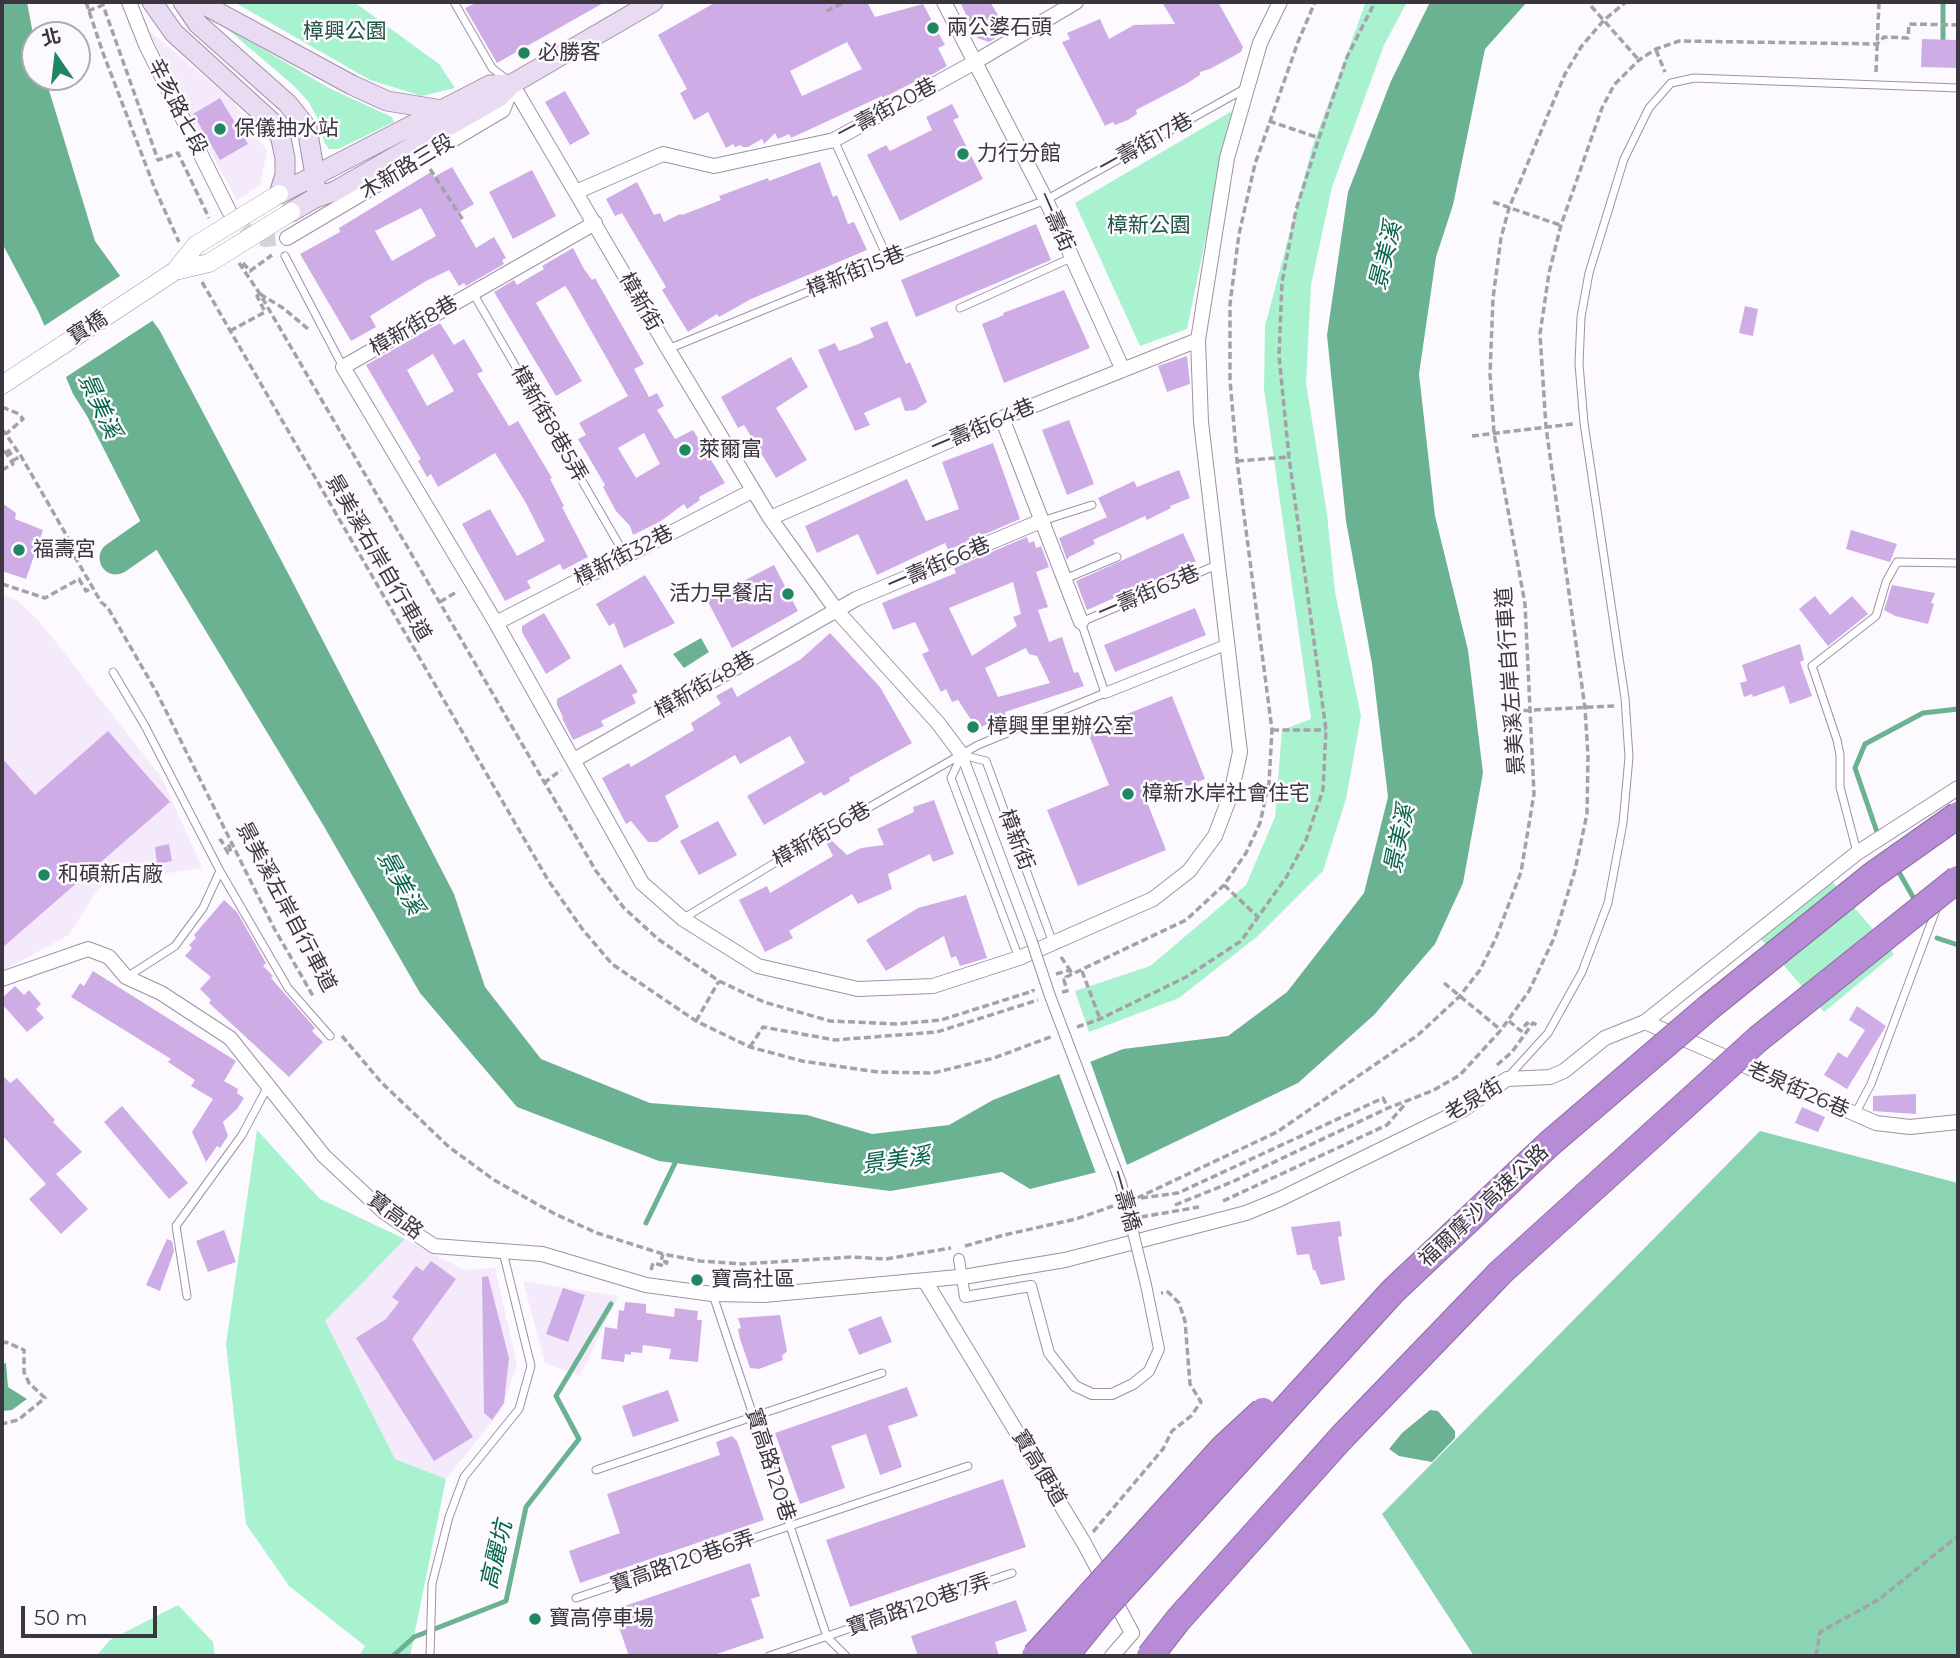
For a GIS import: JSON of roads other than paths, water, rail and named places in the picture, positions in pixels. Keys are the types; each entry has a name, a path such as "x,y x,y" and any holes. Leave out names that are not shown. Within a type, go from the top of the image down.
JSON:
{"highway":[{"name":"福爾摩沙高速公路","path":"1065,1656 1113,1598 1393,1291 1549,1144 1708,1008 1873,875 1958,815"},
{"path":"1143,1647 1178,1620 1342,1437 1501,1272 1758,1039 1958,879"},
{"path":"1035,1656 1224,1447 1393,1291"}],"main road":[{"path":"152,2 174,33 274,124 285,158 285,175 279,194"},
{"path":"183,2 198,24 288,104 307,128 315,175 314,198"},
{"path":"200,2 352,85 387,101 442,110"},
{"name":"木新路三段","path":"290,212 314,198 335,191 499,97 512,84 653,2"},
{"name":"木新路三段","path":"279,194 491,85 512,84"}],"street":[{"name":"辛亥路七段","path":"129,2 146,46 229,211"},
{"name":"一壽街","path":"944,2 1046,200 1124,370"},
{"name":"一壽街20巷","path":"576,192 663,154 714,166 834,140 1076,2"},
{"path":"343,367 496,623 642,883 683,919 758,966 858,989 933,986 1019,958 1153,899 1189,871 1215,836 1231,794 1240,752 1200,422 1198,341 1227,158 1260,43 1280,2"},
{"name":"樟新街","path":"512,84 770,518 837,611 938,723 962,755"},
{"name":"木新路三段","path":"287,238 503,110 512,84"},
{"name":"寶橋","path":"2,386 175,271 197,245 279,194"},
{"name":"寶橋","path":"175,271 209,262 290,212"},
{"name":"樟新街8巷","path":"343,367 595,223"},
{"name":"一壽街64巷","path":"770,518 1002,418 1198,341"},
{"path":"1002,418 1081,622"},
{"name":"樟新街32巷","path":"496,623 752,491"},
{"name":"一壽街66巷","path":"837,611 856,600 1041,521"},
{"name":"樟新街48巷","path":"574,760 837,611"},
{"path":"1105,694 1228,644"},
{"name":"一壽橋","path":"962,755 1121,1183 1159,1349 1149,1371 1133,1384 1112,1395 1092,1394 1075,1386 1049,1353 1031,1286 965,1297 962,1277"},
{"name":"老泉街","path":"925,1281 1065,1260 1246,1213 1464,1109 1507,1079 1550,1077 1557,1074 1605,1038 1645,1022 1857,853 1958,788"},
{"name":"寶高路","path":"2,978 88,949 108,957 126,977 161,993 230,1038 324,1156 384,1212 434,1245 542,1254 646,1285 712,1294 764,1295 925,1281"},
{"name":"老泉街26巷","path":"1645,1022 1876,1123 1910,1127 1958,1122"},
{"path":"959,1259 962,1277"},
{"name":"寶高便道","path":"925,1281 1084,1543 1143,1647"},
{"path":"1112,1656 1143,1647"}],"lane":[{"path":"454,2 492,68 512,84"},
{"path":"1507,1079 1548,1033 1582,972 1608,903 1623,823 1629,757 1625,698 1584,423 1579,364 1581,317 1600,233 1624,159 1649,108 1671,83 1694,78 1958,88"},
{"name":"一壽街17巷","path":"1046,200 1246,88"},
{"path":"834,140 887,259"},
{"name":"樟新街15巷","path":"668,349 887,259 1046,200"},
{"path":"285,256 343,367"},
{"path":"960,308 1071,258"},
{"name":"樟新街8巷5弄","path":"473,293 625,555"},
{"path":"1041,521 1092,505"},
{"path":"1064,579 1117,557"},
{"path":"1857,853 1840,787 1838,740 1812,666 1876,616 1886,582 1897,562 1958,563"},
{"name":"一壽街63巷","path":"1081,622 1217,565"},
{"path":"1081,622 1105,694"},
{"path":"113,672 145,726 220,871 288,988 330,1036"},
{"name":"樟新街56巷","path":"683,919 819,836 978,745 1105,694"},
{"name":"樟新街","path":"1019,958 951,778 962,755 986,761 1053,943"},
{"path":"1854,1115 1871,1084 1940,899 1958,870"},
{"path":"126,977 175,946 203,908 220,871"},
{"path":"187,1296 176,1226 242,1135 268,1086"},
{"path":"430,1656 432,1584 449,1517 464,1477 519,1409 531,1366 503,1252"},
{"name":"寶高路120巷","path":"712,1294 827,1637"},
{"path":"596,1470 882,1373"},
{"name":"寶高路120巷6弄","path":"576,1598 968,1466"},
{"name":"寶高路120巷7弄","path":"769,1656 1012,1573"},
{"path":"827,1637 846,1656"}],"water":[{"name":"景美溪","path":"2,2 27,2 31,21 21,21 21,91 49,91 95,241 160,331 289,575 454,894 485,987 541,1059 650,1103 807,1115 872,1134 949,1125 993,1100 1123,1049 1228,1036 1287,992 1364,893 1388,797 1372,664 1346,521 1327,335 1348,192 1391,81 1430,2 1527,2 1485,49 1453,205 1436,257 1419,374 1435,516 1468,650 1483,773 1463,883 1435,944 1374,1015 1298,1083 1129,1164 1030,1189 1002,1172 890,1191 659,1161 517,1107 420,993 322,823 147,534 73,394 39,313 2,243"},
{"path":"701,638 709,652 684,668 673,654"},
{"path":"6,1363 8,1387 27,1399 12,1410 2,1411 2,1364"},
{"path":"1430,1410 1438,1411 1455,1431 1455,1438 1432,1462 1399,1456 1389,1449 1402,1433"}],"waterway":[{"path":"1943,4 1943,39"},
{"path":"116,558 182,512"},
{"path":"1877,832 1855,768 1865,744 1923,713 1958,709"},
{"path":"1896,867 1917,904"},
{"path":"1937,938 1958,945"},
{"name":"高麗坑","path":"646,1223 677,1159"},
{"name":"高麗坑","path":"393,1656 414,1637 506,1601 526,1507 579,1439 556,1396 611,1304"}],"tunnel":[{"path":"230,212 257,237 265,240 287,238"}],"place":[{"name":"兩公婆石頭","path":"933,28"},
{"name":"必勝客","path":"524,53"},
{"name":"保儀抽水站","path":"220,129"},
{"name":"力行分館","path":"963,154"},
{"name":"萊爾富","path":"685,450"},
{"name":"福壽宮","path":"19,550"},
{"name":"活力早餐店","path":"788,594"},
{"name":"樟興里里辦公室","path":"973,727"},
{"name":"樟新水岸社會住宅","path":"1128,794"},
{"name":"和碩新店廠","path":"44,875"},
{"name":"寶高社區","path":"697,1280"},
{"name":"寶高停車場","path":"535,1619"}],"park label":[{"name":"樟興公園","path":"345,32"},
{"name":"樟新公園","path":"1149,226"}]}
